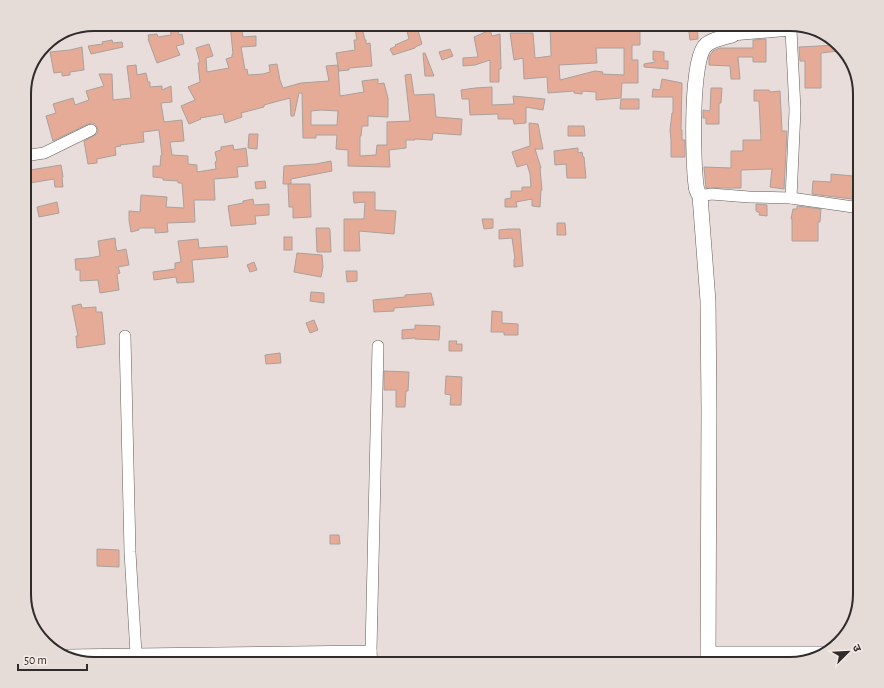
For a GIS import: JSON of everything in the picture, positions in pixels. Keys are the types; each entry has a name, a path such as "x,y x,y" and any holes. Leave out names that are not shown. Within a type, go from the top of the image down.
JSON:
{"street":[{"path":"708,657 708,309 700,196 696,186 693,120 695,89 700,54 706,44 729,31"},
{"path":"791,31 795,110 791,198"},
{"path":"31,155 44,153 91,130"},
{"path":"700,196 711,194 791,198 853,207"},
{"path":"125,336 130,552 136,654"},
{"path":"371,657 378,346"},
{"path":"78,655 371,651"},
{"path":"728,657 814,653"}],"building":[{"path":"171,31 178,31 179,35 182,34 184,44 176,46 180,55 157,63 148,39 148,35 157,34 158,37 171,35"},
{"path":"231,31 242,31 243,37 256,36 256,46 241,47 245,70 247,69 248,75 270,72 269,65 277,64 283,88 301,83 329,81 326,66 338,65 340,96 364,92 362,81 378,79 378,84 384,83 388,98 388,117 368,116 368,126 362,126 360,136 360,156 376,155 377,145 387,145 387,122 410,121 405,75 411,74 414,95 434,94 436,117 462,119 461,135 433,133 432,140 406,140 406,148 389,150 390,167 348,166 348,150 336,149 337,135 316,135 316,138 303,138 302,93 299,93 294,116 291,116 290,98 241,113 242,117 225,123 223,114 200,118 201,119 189,124 181,106 195,100 188,87 200,82 198,63 200,62 196,48 209,44 213,56 206,58 207,72 229,68 226,59 232,57","holes":["311,111 338,111 337,125 311,125"]},
{"path":"355,31 363,31 366,44 370,43 372,66 349,68 349,70 339,71 336,53 355,50 354,40 357,40"},
{"path":"407,31 418,31 422,44 415,48 393,55 390,49 396,46 395,45 409,39"},
{"path":"488,31 490,31 492,36 500,34 501,69 499,69 499,82 490,82 490,60 475,65 463,66 463,58 478,57 474,37"},
{"path":"550,31 640,31 640,45 632,45 632,60 638,60 638,83 622,83 621,98 596,100 596,92 582,91 582,94 574,93 574,91 548,93 547,77 524,79 523,58 514,60 510,33 533,33 535,58 551,56","holes":["596,48 624,48 624,75 602,74 603,72 595,71 560,80 559,65 597,63"]},
{"path":"689,31 697,31 698,39 690,40"},
{"path":"766,39 766,62 753,62 753,57 738,57 740,79 731,79 730,66 709,65 709,57 715,50 720,48 753,48 753,40"},
{"path":"112,40 113,43 122,42 123,47 91,54 88,46 103,44 102,42"},
{"path":"831,45 837,51 821,53 821,88 805,88 805,61 800,61 799,47"},
{"path":"82,47 84,70 70,72 70,75 62,76 62,72 54,73 50,52"},
{"path":"450,49 453,56 442,60 439,52"},
{"path":"653,51 664,52 664,61 668,61 668,69 644,67 644,64 655,62 655,60 653,60"},
{"path":"423,53 425,53 434,76 425,76"},
{"path":"136,65 137,75 146,73 148,82 150,82 150,87 162,86 162,90 171,86 172,102 161,103 164,122 182,120 184,141 170,142 172,155 188,156 188,164 197,165 197,172 216,169 215,162 217,161 215,152 221,150 221,147 233,145 234,150 246,148 248,166 237,167 238,177 214,179 215,200 194,200 195,222 167,223 168,232 155,233 155,228 139,228 139,230 131,232 129,220 129,211 140,212 141,195 167,197 166,207 184,208 182,183 153,177 153,166 160,166 162,155 159,130 143,132 144,142 120,145 121,146 115,147 116,155 97,159 97,163 88,164 84,141 97,134 98,131 95,124 88,124 53,141 46,116 56,113 53,104 73,98 75,105 89,100 86,91 104,86 99,74 112,74 113,100 131,98 127,66"},
{"path":"662,79 682,83 681,130 682,140 685,140 685,157 671,157 670,130 673,113 673,97 652,97 653,89 660,90"},
{"path":"492,87 492,105 514,104 513,96 545,99 543,110 526,107 526,123 514,124 513,119 498,119 498,114 470,115 469,99 462,99 461,90"},
{"path":"711,88 722,88 721,103 719,103 719,124 706,124 706,118 703,118 703,110 710,111"},
{"path":"754,90 769,90 770,92 780,91 782,131 787,131 784,189 770,187 772,169 741,170 741,188 706,188 704,167 731,168 731,151 743,151 743,140 761,140 759,101 754,101"},
{"path":"621,99 639,99 639,109 620,109"},
{"path":"529,123 538,124 543,149 535,149 541,168 542,190 540,207 532,206 532,199 516,202 517,207 505,207 505,199 511,198 511,191 522,191 522,187 531,187 530,174 527,164 517,167 512,152 530,146"},
{"path":"568,126 584,126 585,136 568,136"},
{"path":"249,134 258,134 257,149 248,148"},
{"path":"578,148 578,153 582,152 584,157 586,178 567,178 566,164 555,165 554,151"},
{"path":"331,161 332,171 291,179 291,184 283,184 284,166 316,164"},
{"path":"61,165 63,187 55,187 54,179 31,183 31,170"},
{"path":"831,174 853,176 852,199 812,194 813,181 831,182"},
{"path":"265,181 266,188 256,189 255,182"},
{"path":"288,184 310,184 311,217 293,218 293,207 289,207"},
{"path":"353,192 375,192 375,210 396,211 394,234 359,231 360,251 344,251 344,219 364,219 365,202 354,203"},
{"path":"253,199 254,205 269,204 269,215 255,216 256,224 231,226 228,206"},
{"path":"57,202 59,213 39,217 37,207"},
{"path":"756,204 767,205 767,216 759,215 760,213 756,211"},
{"path":"797,206 821,209 820,222 818,222 818,241 792,241 791,219 793,209 797,209"},
{"path":"482,219 493,219 493,228 484,229"},
{"path":"557,223 565,223 566,235 557,235"},
{"path":"316,228 329,228 331,252 317,252"},
{"path":"520,229 523,266 514,267 515,259 512,238 499,239 499,230"},
{"path":"284,237 292,237 292,250 284,250"},
{"path":"115,238 117,251 126,249 129,265 118,267 120,273 117,274 119,290 100,293 98,280 80,281 80,270 76,270 75,259 100,256 98,241"},
{"path":"198,239 199,248 227,246 228,257 192,260 194,282 177,283 176,277 154,280 153,272 175,269 175,263 181,262 178,241"},
{"path":"297,253 322,255 323,267 321,277 294,272"},
{"path":"254,262 257,270 250,272 247,265"},
{"path":"346,271 357,271 357,281 347,282"},
{"path":"311,292 324,293 324,303 310,301"},
{"path":"431,293 434,305 394,308 394,311 374,312 373,300"},
{"path":"81,304 82,308 96,307 96,312 102,312 105,344 77,348 76,336 78,336 72,306"},
{"path":"492,311 502,312 502,323 518,324 518,335 504,335 504,332 491,332"},
{"path":"314,320 318,330 310,333 306,323"},
{"path":"415,325 440,326 439,340 415,338 402,339 402,330 415,329"},
{"path":"449,341 457,341 456,344 462,344 462,351 449,351"},
{"path":"280,353 281,363 266,364 265,355"},
{"path":"384,371 409,372 405,407 396,407 396,390 384,390"},
{"path":"446,376 462,377 461,405 450,405 451,395 445,394"},
{"path":"330,535 339,535 340,544 330,544"},
{"path":"97,549 119,550 119,567 97,566"}]}
